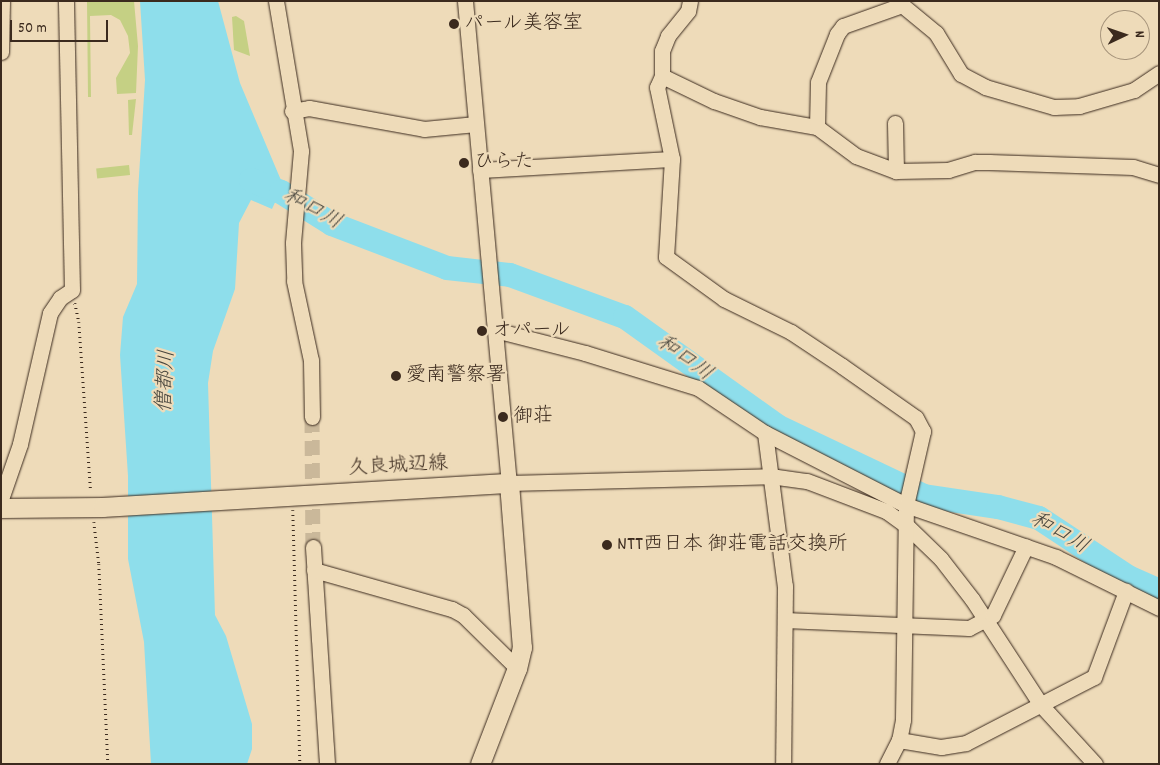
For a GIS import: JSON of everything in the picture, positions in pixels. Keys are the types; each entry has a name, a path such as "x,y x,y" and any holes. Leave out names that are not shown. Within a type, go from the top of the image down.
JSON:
{"main road":[{"name":"久良城辺線","path":"2,499 98,507 510,483"},
{"path":"480,764 517,668 522,632 510,483"}],"street":[{"path":"1,52 2,1"},
{"path":"2,499 20,444 50,313 60,298 72,290 66,1"},
{"path":"276,1 292,111 301,151 294,281 311,360 312,417"},
{"path":"465,1 510,483 770,476 807,481 857,498 907,526 941,559 985,620 1041,705 1095,764"},
{"path":"690,1 688,11 668,36 662,51 662,76 657,87 659,103 670,138 672,159 666,257 724,299 791,332 916,418 923,431 908,501 903,720 899,740 888,764"},
{"path":"817,127 818,82 837,34 843,26 903,3 936,33 961,74 985,87 1054,106 1079,106 1134,90 1159,73"},
{"path":"662,76 714,101 760,117 817,127 856,156 896,171 948,170 975,162 989,162 1133,168 1159,175"},
{"path":"292,111 309,108 424,130 476,124"},
{"path":"895,123 896,171"},
{"path":"480,170 672,159"},
{"path":"495,330 585,353 698,388 765,433 908,501 1026,546 1159,608"},
{"path":"765,433 785,586 783,764"},
{"path":"785,620 969,628 992,616 1026,546"},
{"path":"313,547 326,764"},
{"path":"314,570 452,609 463,615 517,668"},
{"path":"899,740 941,747 966,743 1094,677 1126,592"}],"path":[{"path":"72,290 79,322 98,507 108,764"},
{"path":"293,496 300,764"}],"green space":[{"path":"87,1 134,1 138,46 136,93 117,94 116,78 130,53 128,36 120,20 111,15 90,16 91,97 88,97"},
{"path":"236,16 244,21 250,56 234,50 232,17"},
{"path":"136,99 132,135 129,135 128,100"},
{"path":"129,165 130,175 97,178 96,168"}],"water":[{"name":"僧都川","path":"140,1 218,1 240,83 283,185 272,209 251,200 239,223 235,289 213,351 208,383 215,615 226,636 252,724 252,749 247,764 151,764 144,642 128,559 128,476 120,355 123,317 137,284 138,192 145,80"}],"waterway":[{"name":"和口川","path":"251,180 281,192 332,224 447,268 510,275 625,317 777,426 924,496 998,507 1039,518 1128,577 1159,591"}],"tunnel":[{"path":"312,417 313,547"}],"place":[{"name":"パール美容室","path":"454,24"},
{"name":"ひらた","path":"464,163"},
{"name":"オパール","path":"482,331"},
{"name":"愛南警察署","path":"396,376"},
{"name":"御荘","path":"503,417"},
{"name":"NTT西日本 御荘電話交換所","path":"607,545"}]}
